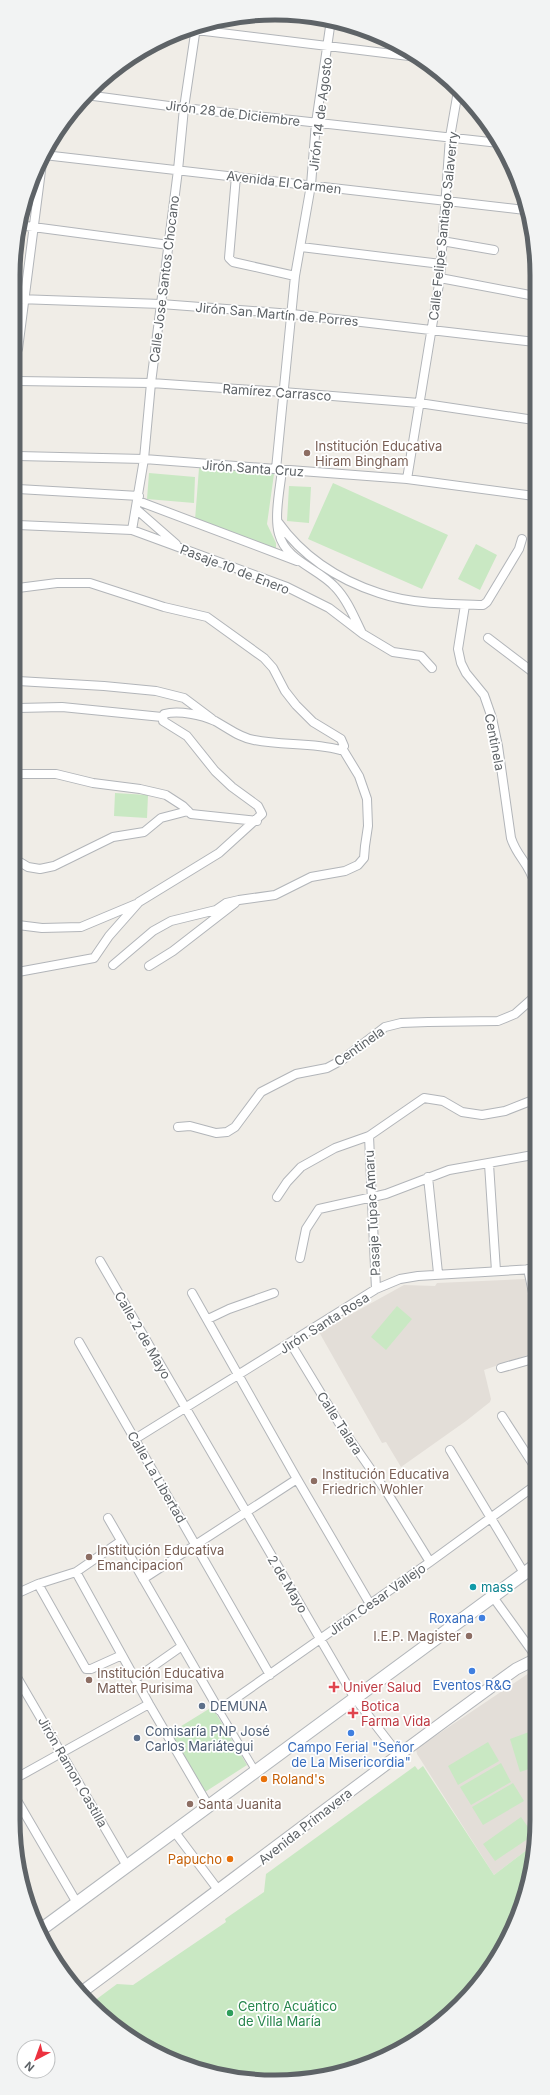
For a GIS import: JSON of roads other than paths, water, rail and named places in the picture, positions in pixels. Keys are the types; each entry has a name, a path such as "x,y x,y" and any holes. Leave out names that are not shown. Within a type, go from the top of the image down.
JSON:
{"main road":[{"path":"43,1927 528,1570"}],"street":[{"name":"Jirón 14 de Agosto","path":"300,562 281,542 278,532 279,470 283,392 295,276 311,185 316,122 330,26"},
{"path":"206,30 328,47 405,56"},
{"name":"Calle Jose Santos Chocano","path":"132,530 144,459 151,383 178,170 192,34"},
{"name":"Jirón 28 de Diciembre","path":"94,96 184,108 493,142"},
{"name":"Calle Felipe Santiago Salaverry","path":"407,479 440,278 450,137 457,97"},
{"name":"Avenida El Carmen","path":"49,156 521,210"},
{"path":"20,316 21,299 34,227 41,173"},
{"path":"236,176 229,258 233,262 295,276"},
{"path":"25,226 169,245"},
{"path":"442,241 494,250"},
{"path":"301,247 441,264"},
{"path":"440,278 530,295"},
{"name":"Jirón San Martín de Porres","path":"21,299 161,304 292,314 530,341"},
{"name":"Ramírez Carrasco","path":"20,381 151,383 283,392 419,403 530,419"},
{"name":"Jirón Santa Cruz","path":"20,456 144,459 407,479 530,495"},
{"path":"20,489 137,502 300,562 335,586 344,599 363,634"},
{"path":"137,502 179,547"},
{"path":"278,522 296,545 320,565 380,593 400,598 465,604 483,605 487,602 519,549 522,539"},
{"name":"Pasaje 10 de Enero","path":"20,525 132,530 287,587 329,608 363,634 393,652 421,656 432,668"},
{"path":"20,588 57,583 90,583 164,606 207,617 264,658 273,668 285,691 296,705 313,722 344,742 342,748 359,776 367,800 368,826 364,858 352,869 311,877 275,895 226,903 216,910 171,921 153,931 113,964"},
{"name":"Centinela","path":"465,604 458,649 461,663 466,673 484,695 492,718 498,746 511,838 514,849 530,869"},
{"path":"488,638 530,670"},
{"path":"20,681 104,686 156,691 184,698 238,735 253,740 308,744 340,750 342,748"},
{"path":"20,708 62,707 162,717 164,714 173,711 214,720"},
{"path":"20,925 42,928 81,927 139,902 219,853 257,821 262,814 258,806 232,787 215,771 187,736 167,725 163,721 162,717"},
{"path":"20,774 56,774 93,783 140,789 166,795 183,806 191,814 257,821"},
{"path":"20,862 28,868 54,866 113,837 144,832 161,818 188,811"},
{"path":"149,966 173,951 239,900"},
{"path":"20,972 94,958 109,936 139,902"},
{"name":"Centinela","path":"178,1126 190,1126 216,1133 226,1132 234,1127 261,1092 296,1074 327,1068 342,1060 385,1027 428,1022 498,1021 515,1014 530,1001"},
{"path":"276,1196 301,1167 335,1148 369,1136 424,1098 443,1101 462,1112 482,1115 505,1111 530,1101"},
{"name":"Pasaje Túpac Amaru","path":"369,1136 376,1289"},
{"path":"300,1258 306,1229 319,1209 386,1194 449,1170 530,1156"},
{"path":"488,1164 496,1271"},
{"path":"428,1177 438,1273"},
{"name":"Calle 2 de Mayo","path":"100,1261 185,1408"},
{"name":"Jirón Santa Rosa","path":"135,1439 291,1344 376,1289 400,1279 438,1273 530,1269"},
{"path":"192,1293 297,1479 370,1604"},
{"path":"208,1319 251,1300 274,1293"},
{"name":"Calle La Libertad","path":"79,1342 270,1675"},
{"name":"Calle Talara","path":"291,1344 342,1428 388,1494 430,1562"},
{"path":"501,1368 530,1359"},
{"name":"2 de Mayo","path":"185,1408 354,1697 398,1754"},
{"path":"502,1416 530,1459"},
{"path":"450,1450 490,1518 528,1570"},
{"path":"143,1579 297,1479"},
{"name":"Jirón Cesar Vallejo","path":"219,1710 430,1562 530,1489"},
{"path":"108,1518 255,1770"},
{"path":"20,1592 38,1584 76,1572 121,1541"},
{"path":"76,1572 148,1704 208,1805"},
{"path":"38,1584 86,1670 91,1670 122,1655"},
{"path":"493,1597 530,1648"},
{"path":"135,1679 182,1646"},
{"name":"Avenida Primavera","path":"85,1990 219,1892 398,1754 516,1669 530,1662"},
{"name":"Jirón Ramon Castilla","path":"20,1682 127,1866"},
{"path":"20,1775 148,1704"},
{"path":"20,1805 77,1903"},
{"path":"174,1831 219,1892"}],"place":[{"name":"Institución Educativa Hiram Bingham","path":"307,453"},
{"name":"Institución Educativa Friedrich Wohler","path":"314,1481"},
{"name":"Institución Educativa Emancipacion","path":"89,1557"},
{"name":"mass","path":"473,1587"},
{"name":"Roxana","path":"482,1618"},
{"name":"I.E.P. Magister","path":"469,1636"},
{"name":"Eventos R&G","path":"472,1671"},
{"name":"Institución Educativa Matter Purisima","path":"89,1680"},
{"name":"Univer Salud","path":"334,1687"},
{"name":"DEMUNA","path":"202,1706"},
{"name":"Botica Farma Vida","path":"353,1713"},
{"name":"Campo Ferial \"Señor de La Misericordia\"","path":"351,1733"},
{"name":"Comisaría PNP José Carlos Mariátegui","path":"137,1738"},
{"name":"Roland's","path":"264,1779"},
{"name":"Santa Juanita","path":"190,1804"},
{"name":"Papucho","path":"230,1859"},
{"name":"Centro Acuático de Villa María","path":"230,2013"}]}
